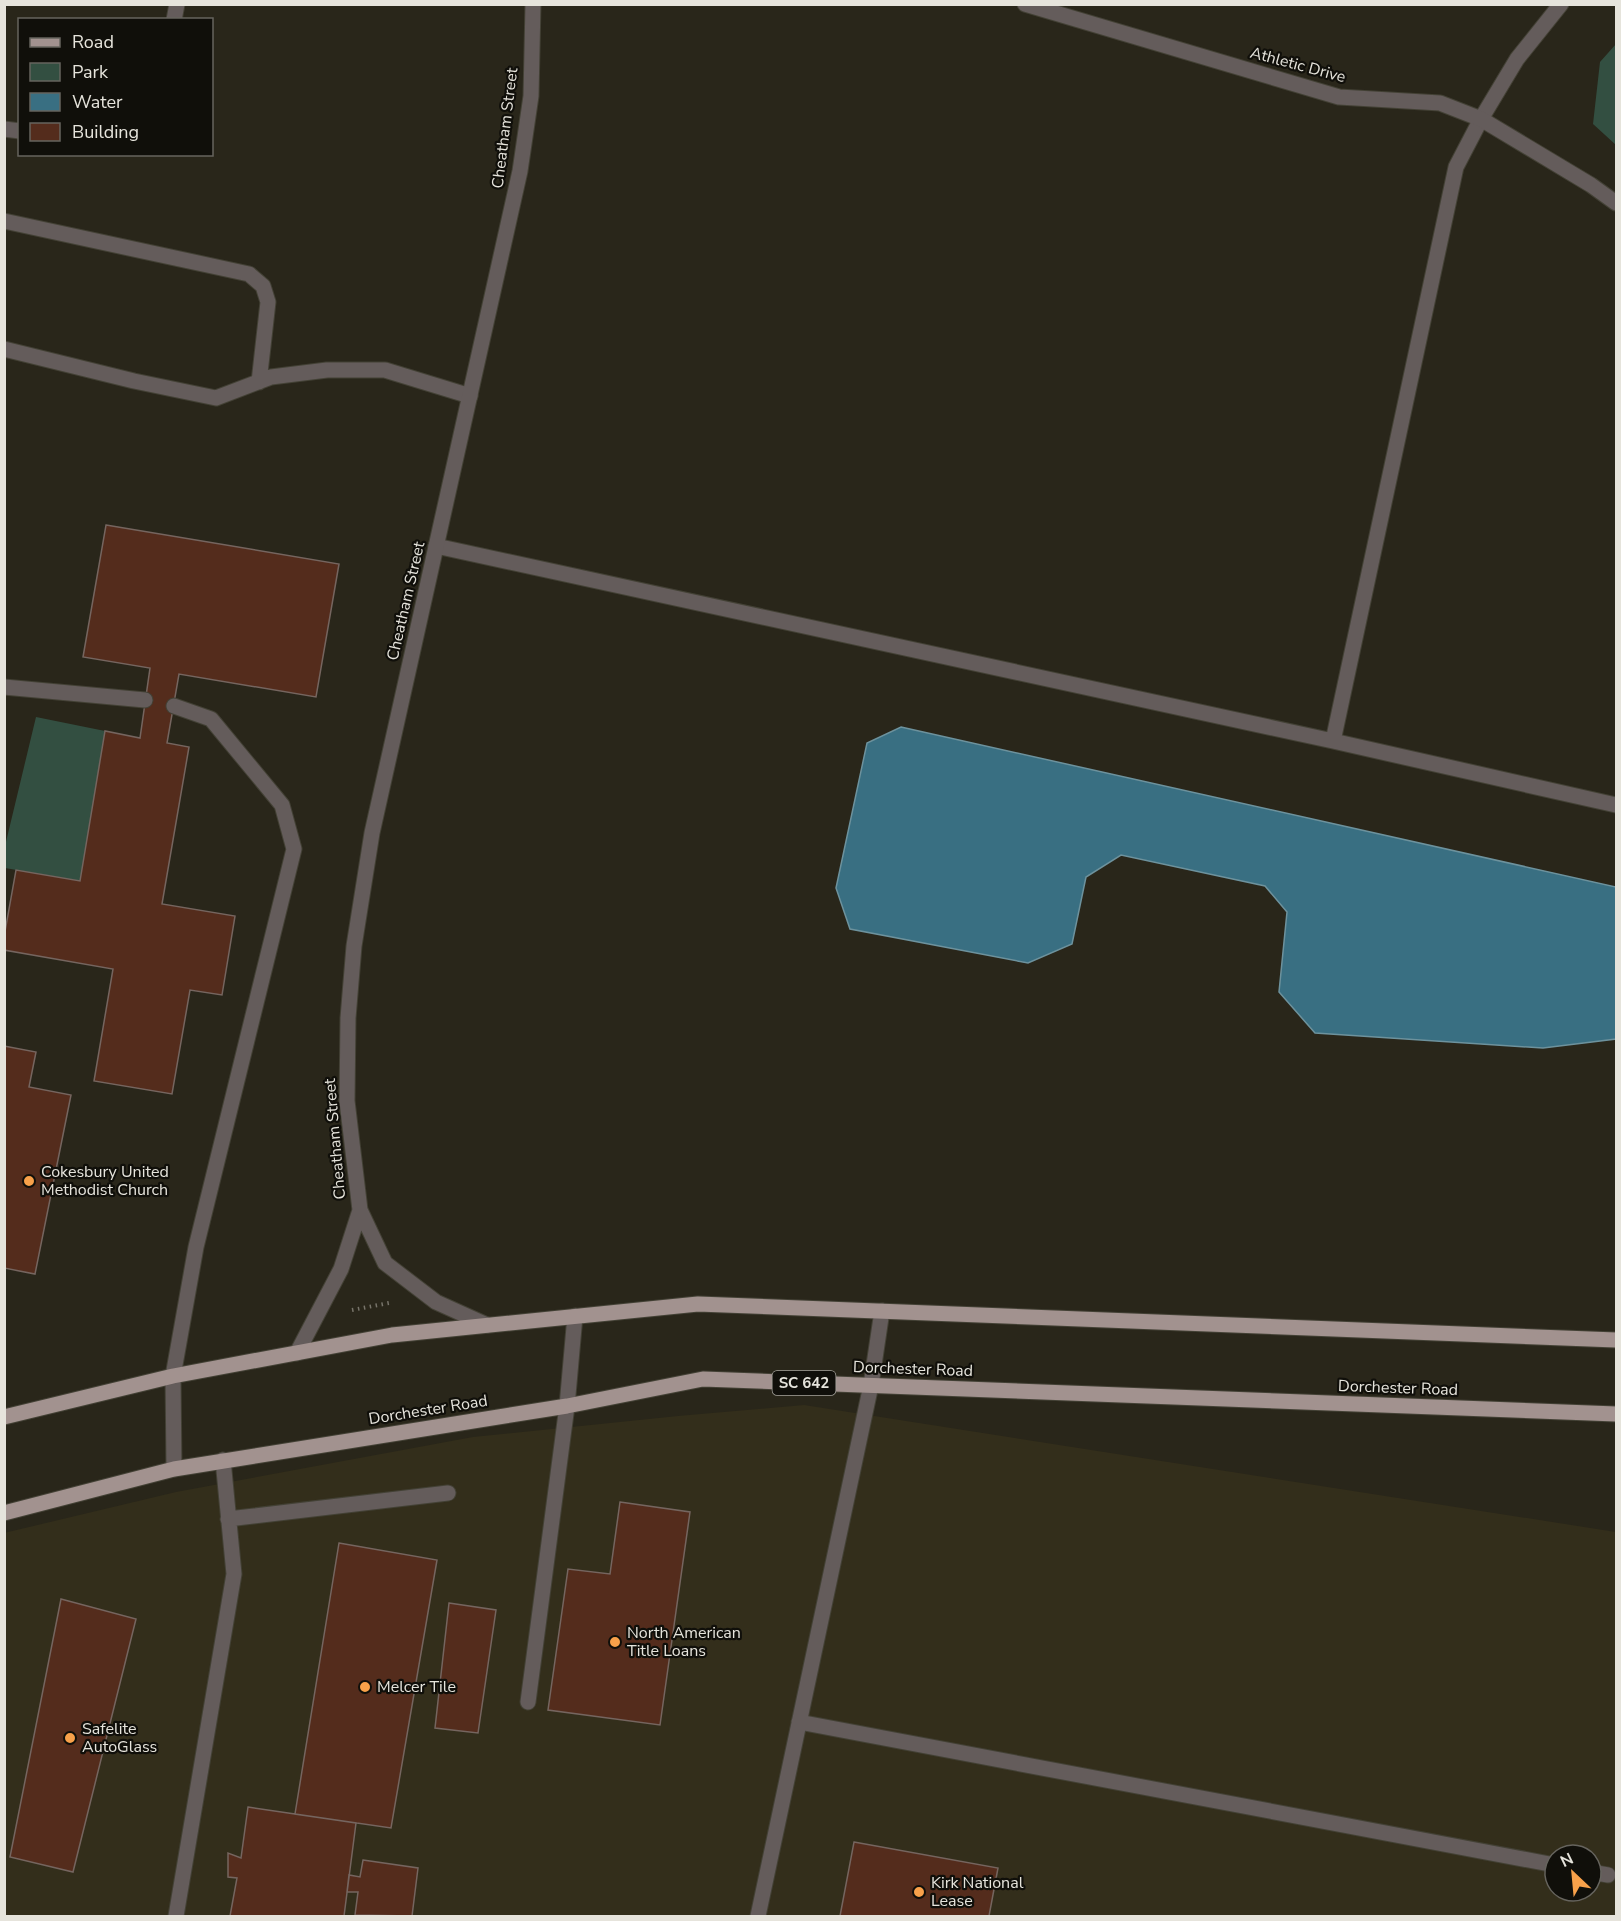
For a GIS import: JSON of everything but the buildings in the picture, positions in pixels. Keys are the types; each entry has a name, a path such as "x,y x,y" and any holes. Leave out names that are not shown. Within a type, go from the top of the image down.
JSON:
{"main road":[{"path":"4,1418 173,1376 392,1335 698,1304 1617,1340"},
{"name":"Dorchester Road","path":"4,1513 174,1469 567,1406 703,1379 1617,1414"}],"street":[{"name":"Cheatham Street","path":"487,1325 436,1302 386,1263 360,1210 347,1101 348,1018 354,946 372,832 520,171 531,96 533,4"},
{"name":"Athletic Drive","path":"1025,4 1339,97 1440,103 1481,119 1617,203"},
{"path":"1333,741 1456,167 1481,119 1517,59 1561,4"},
{"path":"4,221 249,274 262,286 268,302 259,382"},
{"path":"4,349 134,381 216,398 271,377 327,370 385,370 470,396"},
{"path":"436,546 1617,805"},
{"path":"4,687 145,700"},
{"path":"174,706 211,719 282,805 294,849 196,1247 173,1376 174,1469"},
{"name":"Cheatham Street","path":"297,1353 341,1269 360,1210"},
{"path":"758,1917 871,1385 882,1311"},
{"path":"528,1702 567,1406 574,1316"},
{"path":"176,1917 234,1574 223,1460"},
{"path":"228,1519 448,1493"},
{"path":"799,1722 1543,1863"},
{"path":"1603,1874 1608,1875"}],"path":[{"path":"347,1311 397,1301"}],"shaded area":[{"path":"804,1405 1616,1532 1616,1916 5,1916 4,1533 176,1492 473,1437"}],"green space":[{"path":"1616,44 1616,145 1593,124 1600,62"},
{"path":"36,717 105,731 80,881 5,868 5,846"}],"water":[{"path":"901,727 1616,887 1616,1039 1543,1048 1315,1033 1279,992 1287,912 1265,886 1121,855 1086,877 1072,944 1028,963 850,929 836,888 867,743"}],"place":[{"name":"Cokesbury United Methodist Church","path":"29,1181"},
{"name":"North American Title Loans","path":"615,1642"},
{"name":"Melcer Tile","path":"365,1687"},
{"name":"Safelite AutoGlass","path":"70,1738"},
{"name":"Kirk National Lease","path":"919,1892"}]}
